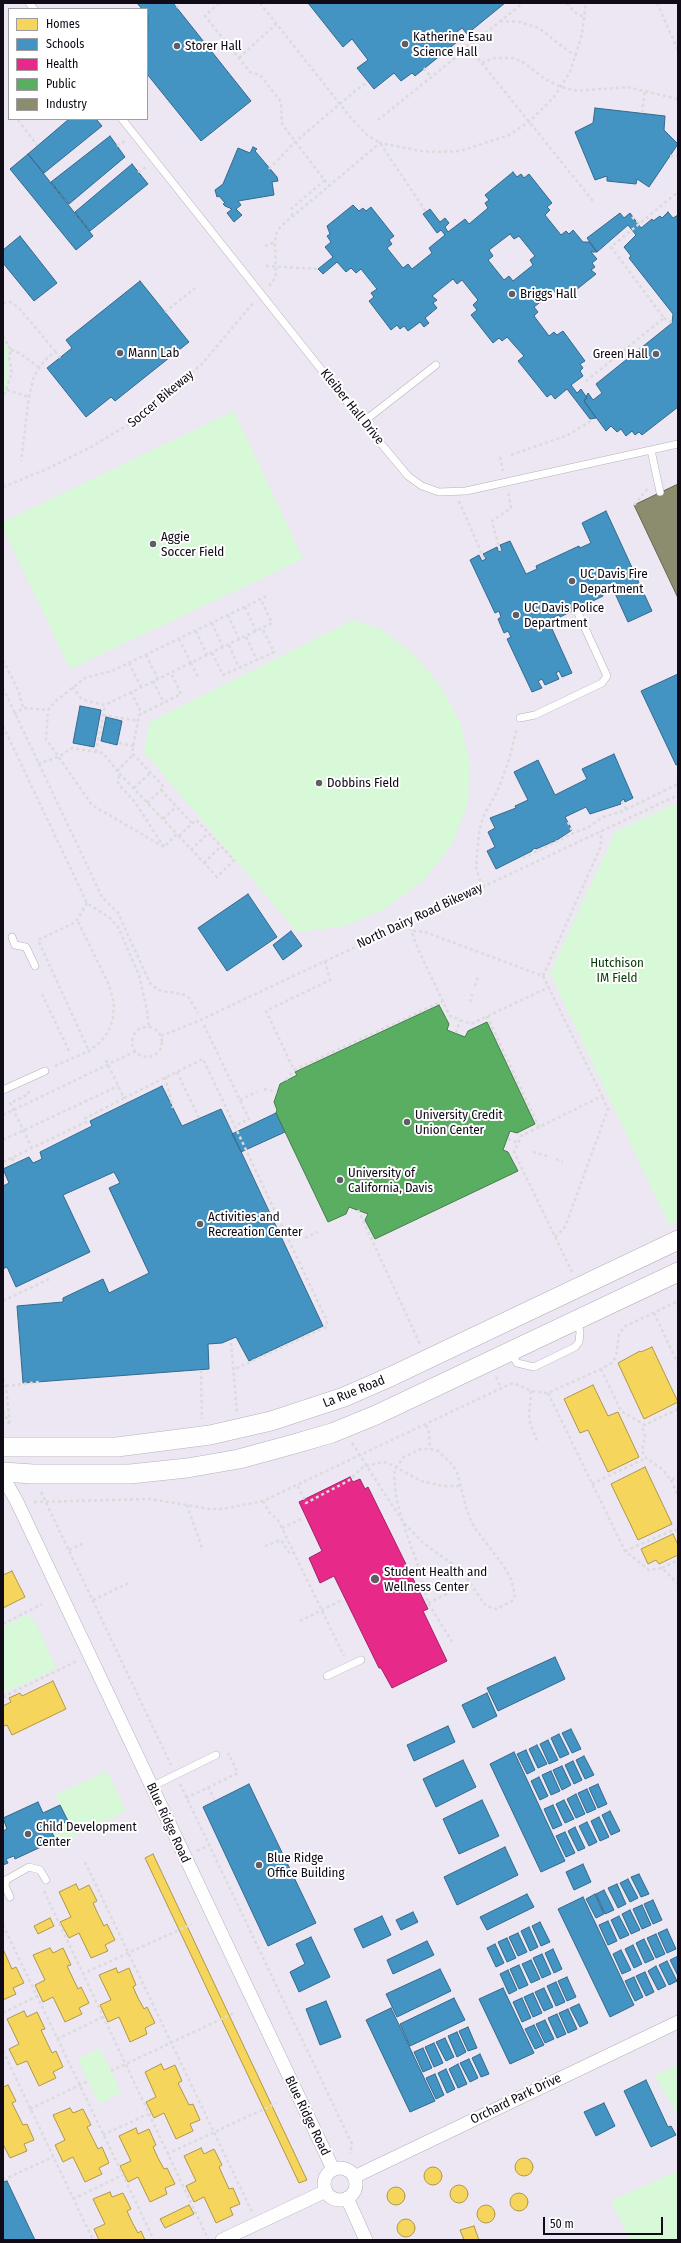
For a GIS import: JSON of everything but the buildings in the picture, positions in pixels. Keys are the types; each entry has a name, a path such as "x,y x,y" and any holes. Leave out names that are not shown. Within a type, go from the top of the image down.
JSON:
{"main road":[{"name":"La Rue Road","path":"3,1447 117,1447 210,1435 284,1417 344,1397 392,1376 678,1240"},
{"path":"3,1472 33,1474 130,1474 187,1468 239,1459 332,1433 376,1415 678,1272"}],"street":[{"name":"Blue Ridge Road","path":"3,1477 17,1502 333,2169"},
{"name":"Orchard Park Drive","path":"354,2177 678,2022"},
{"path":"333,2169 345,2169 354,2177 355,2189 347,2198 334,2199 326,2191 324,2178 333,2169"},
{"path":"222,2240 326,2191"},
{"path":"347,2198 366,2240"}],"lane":[{"name":"Kleiber Hall Drive","path":"123,120 363,422 408,476 422,486 439,492 456,493 678,444"},
{"path":"363,422 436,365"},
{"path":"651,450 660,492"},
{"path":"520,718 535,715 602,683 608,676 578,613"},
{"path":"12,937 15,945 26,947 35,966"},
{"path":"3,1090 46,1071"},
{"path":"327,1676 361,1660"},
{"path":"151,1787 216,1755"},
{"path":"10,1898 5,1886 6,1880 29,1867 40,1870 46,1880"}],"path":[{"path":"177,8 180,3"},
{"path":"220,3 205,16 250,72 260,75 281,102 282,124 329,186"},
{"path":"260,3 339,104 367,134 380,143 426,212"},
{"path":"378,120 523,3"},
{"path":"567,3 574,12 584,17"},
{"path":"380,143 426,152 460,151 503,138 529,122 561,87 577,56 586,3"},
{"path":"657,3 678,50"},
{"path":"500,21 520,22 539,28 568,51 577,56"},
{"path":"239,58 276,24"},
{"path":"459,35 593,201"},
{"path":"482,64 493,58 513,58 523,62 545,79 561,87 578,91 614,88 645,90 678,99"},
{"path":"424,68 431,77"},
{"path":"269,169 295,142 339,104 368,82"},
{"path":"642,113 645,90"},
{"path":"18,120 37,145"},
{"path":"269,286 276,277 277,266 275,242 276,234 280,227 380,143"},
{"path":"670,156 678,156"},
{"path":"292,216 292,208 325,180"},
{"path":"672,323 664,318 611,247 678,192"},
{"path":"632,217 640,224"},
{"path":"265,246 275,242"},
{"path":"266,266 318,269"},
{"path":"165,312 195,288"},
{"path":"3,303 10,302 20,308 60,358"},
{"name":"Soccer Bikeway","path":"3,487 47,469 91,447 146,414 202,364 253,303"},
{"path":"586,381 664,318"},
{"path":"3,336 11,350 19,353 40,368"},
{"path":"3,398 8,390 12,373 9,356 11,350"},
{"path":"21,462 29,397 34,376 55,351"},
{"path":"8,390 29,397"},
{"path":"511,455 568,435 591,421"},
{"path":"500,457 511,508 492,521 500,551"},
{"path":"634,505 657,477"},
{"path":"456,493 484,560"},
{"path":"164,847 92,805 46,739 48,710 72,687 85,678 112,671 270,596"},
{"path":"72,687 81,698 105,705 272,623 261,600"},
{"path":"245,607 256,631"},
{"path":"228,615 239,640"},
{"path":"212,623 223,647"},
{"path":"212,653 223,676 274,652 262,628"},
{"path":"196,631 206,655"},
{"path":"246,637 256,660"},
{"path":"179,639 199,679"},
{"path":"229,645 240,668"},
{"path":"146,655 158,679"},
{"path":"3,660 19,692 23,708"},
{"path":"130,663 141,687"},
{"path":"164,847 135,802 118,784 118,772 134,754 139,715 181,694 171,673"},
{"path":"153,681 164,703"},
{"path":"3,688 14,714 102,896 118,913 150,983 158,990 185,995 198,1013"},
{"path":"131,692 142,714"},
{"path":"96,752 105,705"},
{"path":"14,714 23,708 48,710"},
{"path":"103,715 138,721"},
{"path":"482,887 476,867 479,833 483,817 497,792 508,763 520,718"},
{"path":"3,726 87,903 110,918 118,927 139,975 149,1027"},
{"path":"119,743 134,746"},
{"path":"38,764 58,757 72,748 103,753 118,772 163,819 178,835 191,850 217,877 234,860 196,820 192,823 178,835 164,847"},
{"path":"134,754 164,787 147,803"},
{"path":"134,789 151,772"},
{"path":"523,858 534,850 592,826 603,817 626,809 678,784"},
{"path":"161,790 192,823"},
{"name":"North Dairy Road Bikeway","path":"161,1036 176,1031 678,795"},
{"path":"622,800 626,809"},
{"path":"163,819 176,807"},
{"path":"568,822 573,833"},
{"path":"543,976 601,846 601,831"},
{"path":"191,850 208,833"},
{"path":"204,863 221,846"},
{"path":"87,903 77,920 72,924 38,940 89,1051"},
{"path":"46,1071 89,1051 100,1042 108,1032 113,1019 114,1003 109,985 77,920"},
{"path":"408,922 413,931 418,949 450,1016 471,1024 549,987"},
{"path":"413,931 424,932 543,976 608,1108 566,1227 555,1237"},
{"path":"294,1070 266,1011 330,980 325,961"},
{"path":"475,986 478,977"},
{"path":"42,994 68,1052"},
{"path":"470,1002 472,994"},
{"path":"286,1080 294,1070 442,1001"},
{"path":"487,1016 539,1127"},
{"path":"456,1033 460,1020"},
{"path":"204,1025 249,1119 235,1126"},
{"path":"149,1027 156,1030 161,1036 161,1046 154,1055 143,1056 136,1051 133,1046 134,1036 140,1030 149,1027"},
{"path":"3,1115 136,1051"},
{"path":"105,1058 124,1098"},
{"path":"3,1162 86,1122 84,1119 203,1059 328,1325 235,1369"},
{"path":"177,1072 200,1118"},
{"path":"165,1078 173,1108"},
{"path":"3,1140 118,1086"},
{"path":"264,1089 277,1092"},
{"path":"240,1100 257,1092"},
{"path":"573,1274 514,1152 521,1136 602,1096"},
{"path":"112,1105 114,1109"},
{"path":"13,1110 32,1148"},
{"path":"508,1139 518,1143"},
{"path":"533,1152 548,1156"},
{"path":"12,1158 16,1163"},
{"path":"556,1159 563,1162"},
{"path":"358,1210 421,1346"},
{"path":"305,1238 318,1232"},
{"path":"3,1301 49,1279"},
{"path":"654,1313 678,1364"},
{"path":"231,1343 235,1369 238,1412"},
{"path":"601,1369 621,1411 645,1425"},
{"path":"201,1370 202,1419"},
{"path":"494,1374 501,1388"},
{"path":"3,1379 6,1386 10,1426 3,1411"},
{"path":"6,1386 39,1382"},
{"path":"531,1391 529,1419 537,1441"},
{"path":"548,1393 625,1551 649,1570 662,1568 678,1560"},
{"path":"678,1409 642,1426 645,1436 642,1451 646,1458 662,1469 671,1480 678,1496"},
{"path":"426,1425 429,1432 430,1448"},
{"path":"350,1439 356,1452 403,1522 415,1536 462,1570 482,1601 491,1608 496,1609 508,1604 515,1595 503,1564 474,1526 467,1511 462,1486 450,1462 438,1451 430,1448 410,1452 396,1467 394,1486 403,1522 417,1563 428,1603 453,1644"},
{"path":"592,1484 646,1458"},
{"path":"298,1486 306,1503 348,1481 366,1466 382,1462 396,1467 422,1481 443,1486 462,1486"},
{"path":"671,1480 678,1477"},
{"path":"40,1489 352,2144 350,2154"},
{"path":"263,1501 282,1528 349,1666"},
{"path":"187,1505 202,1548"},
{"path":"282,1528 303,1518"},
{"path":"625,1551 671,1531 678,1530"},
{"path":"265,1546 281,1540 290,1554 294,1553"},
{"path":"69,1550 84,1543"},
{"path":"662,1568 678,1584"},
{"path":"93,1600 131,1582"},
{"path":"428,1603 471,1582"},
{"path":"300,1621 340,1601"},
{"path":"3,1624 42,1604"},
{"path":"3,1697 78,1661"},
{"path":"186,1798 238,1773 226,1750"},
{"path":"208,1787 214,1798"},
{"path":"197,1851 209,1845"},
{"path":"85,1862 257,2223"},
{"path":"43,1890 208,2240"},
{"path":"82,1974 192,1924"},
{"path":"3,1925 154,2240"},
{"path":"3,2013 37,1996"},
{"path":"111,2071 234,2012"},
{"path":"57,2039 103,2017"},
{"path":"3,2051 93,2240"},
{"path":"30,2109 88,2081"},
{"path":"167,2154 277,2103"},
{"path":"103,2135 148,2114"},
{"path":"3,2180 53,2157"},
{"path":"73,2199 123,2175"}],"shaded area":[{"name":"University of California, Davis","path":"3,3 678,3 678,2240 3,2240"}],"green space":[{"path":"3,342 9,349 7,390 3,397"},
{"name":"Aggie Soccer Field","path":"234,411 303,559 70,669 3,528 3,522"},
{"name":"Dobbins Field","path":"353,620 381,629 412,653 440,685 460,722 470,762 468,803 452,845 424,880 385,909 342,927 297,932 144,752 149,722"},
{"name":"Hutchison IM Field","path":"678,802 678,1220 669,1225 550,973 615,832"},
{"path":"27,1615 35,1622 56,1667 53,1670 3,1693 3,1627"},
{"path":"107,1771 126,1811 64,1841 60,1834 54,1837 50,1829 68,1821 55,1795"},
{"path":"100,2048 121,2093 99,2104 78,2059"},
{"path":"678,2065 678,2117 655,2075"},
{"path":"678,2171 678,2240 630,2240 611,2201"}],"place":[{"name":"Katherine Esau Science Hall","path":"405,44"},
{"name":"Storer Hall","path":"177,46"},
{"name":"Briggs Hall","path":"512,294"},
{"name":"Mann Lab","path":"120,353"},
{"name":"Green Hall","path":"656,354"},
{"name":"Aggie Soccer Field","path":"153,544"},
{"name":"UC Davis Fire Department","path":"572,581"},
{"name":"UC Davis Police Department","path":"516,615"},
{"name":"Dobbins Field","path":"319,783"},
{"name":"University Credit Union Center","path":"407,1122"},
{"name":"University of California, Davis","path":"340,1180"},
{"name":"Activities and Recreation Center","path":"200,1224"},
{"name":"Student Health and Wellness Center","path":"375,1579"},
{"name":"Child Development Center","path":"28,1834"},
{"name":"Blue Ridge Office Building","path":"259,1865"}]}
